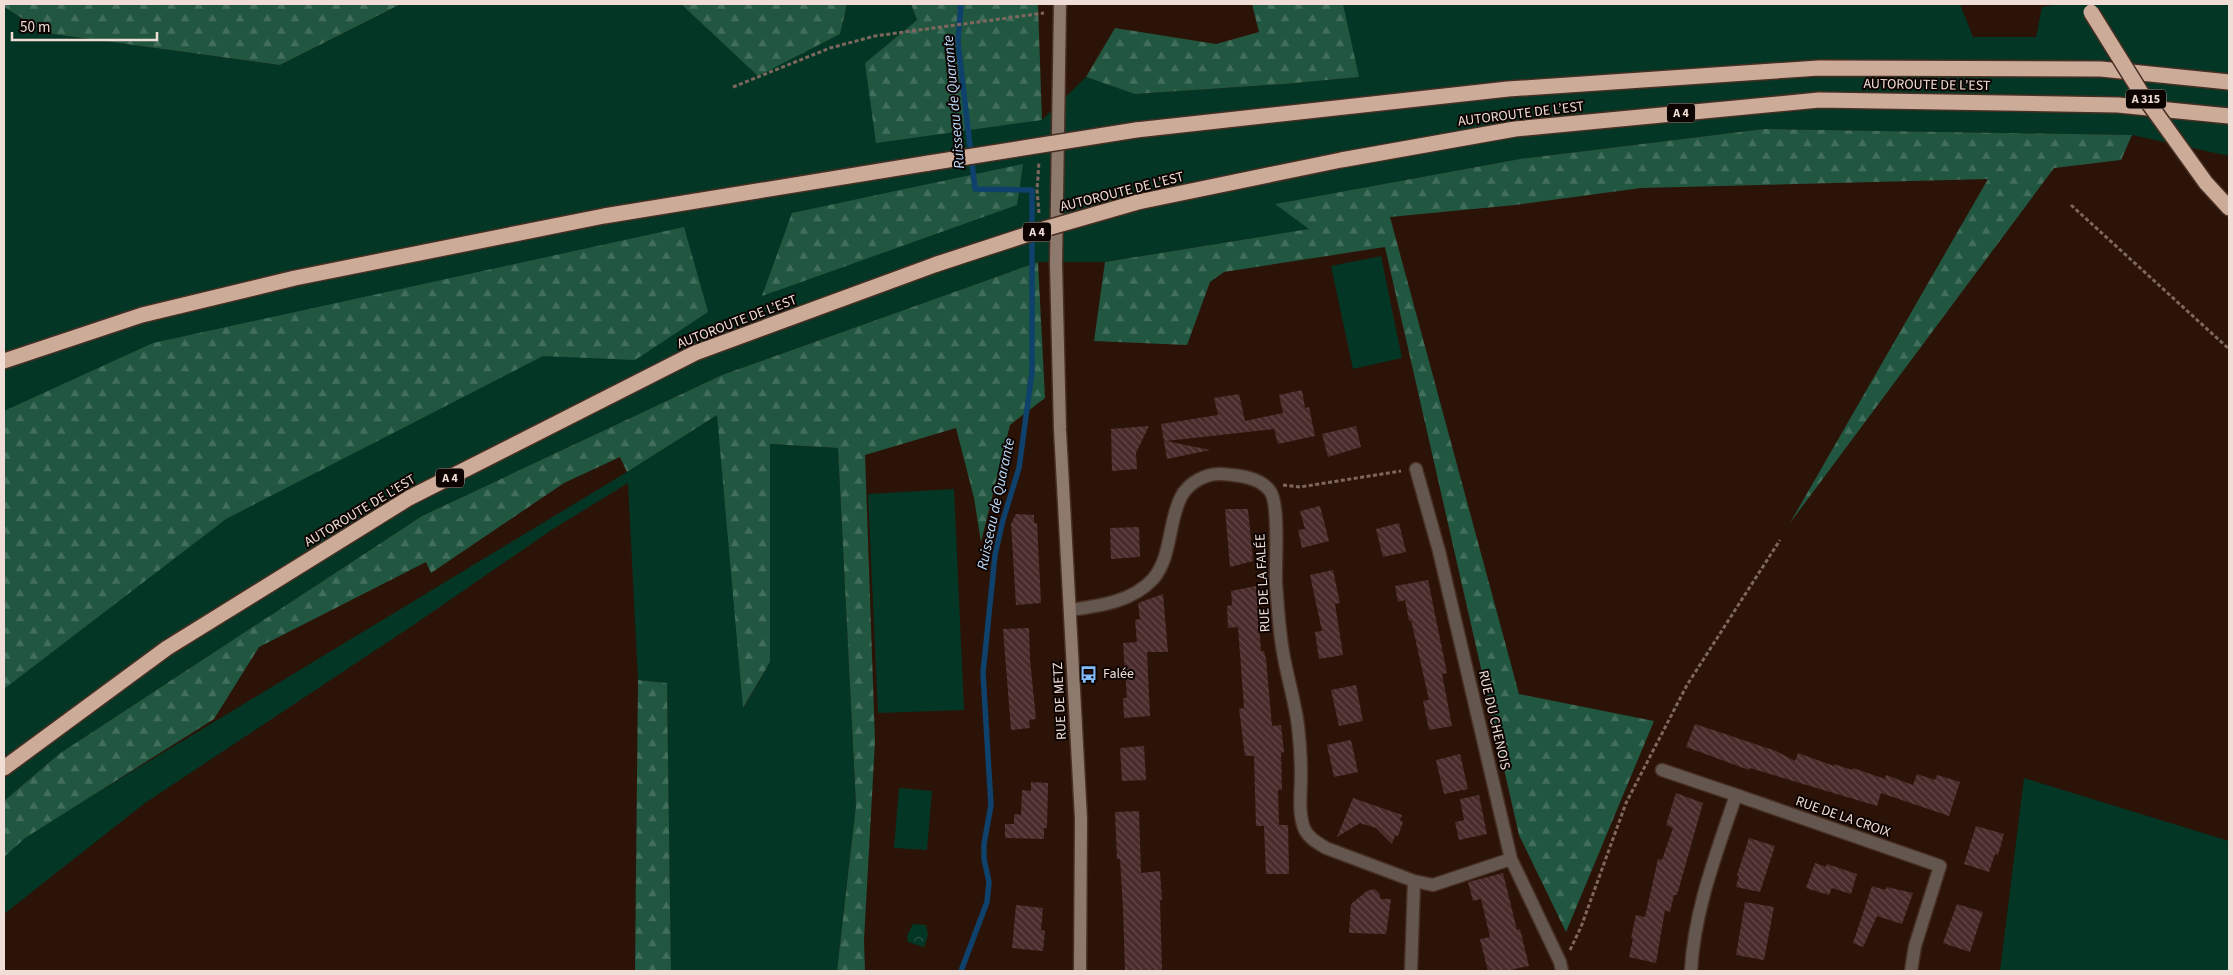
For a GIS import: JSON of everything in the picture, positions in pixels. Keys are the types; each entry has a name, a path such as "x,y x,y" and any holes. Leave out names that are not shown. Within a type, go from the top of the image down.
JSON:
{"highway":[{"name":"A 315","path":"2089,8 2140,91 2206,183 2229,208"},
{"name":"AUTOROUTE DE L’EST","path":"4,361 142,315 295,278 604,216 1136,130 1508,89 1819,68 2101,69 2229,82"},
{"name":"AUTOROUTE DE L’EST","path":"4,768 167,648 409,498 695,353 937,264 1044,229 1138,202 1342,160 1514,129 1818,100 2118,105 2229,116"}],"main road":[{"name":"RUE DE METZ","path":"1061,7 1056,263 1060,430 1080,819 1080,971"}],"street":[{"name":"RUE DU CHENOIS","path":"1416,469 1439,551 1511,858 1561,966"},
{"path":"1070,610 1107,604 1131,596 1154,578 1163,561 1179,502 1190,486 1202,478 1218,474 1239,475 1260,483"},
{"name":"RUE DE LA FALÉE","path":"1260,483 1270,491 1274,504 1278,612 1283,652 1298,725 1301,764 1300,806 1304,829 1313,840 1326,848 1414,881 1433,885 1511,858"},
{"name":"RUE DE LA CROIX","path":"1662,770 1940,866 1915,946 1911,971"},
{"path":"1691,971 1706,886 1736,795"},
{"path":"1410,971 1414,881"}],"path":[{"path":"733,87 830,48 875,36 1061,7"},
{"path":"2071,206 2229,349"},
{"path":"1260,483 1300,487 1416,469"},
{"path":"1561,966 1581,927 1626,804 1682,694 1780,540"}],"green space":[{"path":"4,4 401,4 280,65 46,33 4,7"},
{"path":"401,4 681,4 758,75 840,34 847,4 911,4 917,20 865,63 1042,120 1086,77 1136,94 1358,77 1343,4 1960,4 1973,37 2036,37 2042,7 2059,4 2229,4 2229,156 2132,135 1764,129 1520,159 1276,204 1310,229 1105,262 1038,262 722,375 422,516 59,754 4,801 4,7 46,33 280,65"},
{"path":"681,4 847,4 840,34 758,76"},
{"path":"911,4 1038,4 1042,120 876,143 865,63 917,20"},
{"path":"1252,4 1343,4 1359,77 1135,94 1086,77 1115,28 1216,44 1259,32"},
{"path":"1764,129 2132,135 2121,160 2054,168 1790,523 1988,179 1641,188 1515,205 1390,217 1519,694 1654,721 1566,932 1519,835 1385,247 1224,272 1210,282 1187,345 1094,341 1105,262 1309,229 1275,204 1520,159"},
{"path":"1023,164 1017,205 762,296 792,213"},
{"path":"684,227 708,312 635,360 543,356 226,519 4,689 4,411 153,343"},
{"path":"1381,256 1402,358 1353,369 1331,266"},
{"path":"1038,262 1045,398 1010,425 981,542 974,498 956,428 865,455 875,741 864,940 865,971 837,971 856,805 838,448 770,444 770,662 743,708 717,415 627,472 620,457 564,483 431,573 426,562 259,647 214,719 25,838 4,857 4,801 59,754 422,516 722,375"},
{"path":"718,414 744,707 770,662 770,444 838,448 856,805 837,971 671,971 667,683 638,680 628,483 553,529 415,624 145,803 4,914 4,849 627,472"},
{"path":"954,489 964,710 878,713 868,494"},
{"path":"638,680 667,683 671,971 635,971"},
{"path":"2024,778 2229,841 2229,971 2000,971"},
{"path":"899,788 932,791 927,850 894,848"},
{"path":"913,924 926,925 928,935 924,947 908,942 907,936"}],"building":[{"path":"1302,390 1305,408 1309,407 1315,436 1278,444 1274,429 1166,441 1210,450 1167,459 1161,424 1218,415 1214,398 1239,394 1245,421 1283,413 1279,395"},
{"path":"1149,426 1136,453 1137,469 1112,471 1111,429"},
{"path":"1356,426 1361,447 1328,457 1322,434"},
{"path":"1320,506 1329,541 1302,548 1298,530 1305,529 1300,511"},
{"path":"1225,509 1248,509 1253,561 1230,567"},
{"path":"1016,514 1034,515 1034,523 1037,523 1041,603 1016,605 1011,524"},
{"path":"1399,523 1406,552 1383,557 1376,529"},
{"path":"1139,527 1140,557 1111,559 1110,528"},
{"path":"1333,570 1340,603 1335,604 1343,655 1319,659 1315,632 1322,631 1310,575"},
{"path":"1428,580 1447,673 1442,674 1452,726 1429,730 1423,701 1429,700 1411,620 1409,621 1405,600 1398,602 1395,586"},
{"path":"1256,586 1261,651 1264,651 1266,659 1272,726 1281,725 1284,752 1281,753 1282,790 1278,790 1279,825 1288,825 1289,874 1266,874 1264,826 1256,826 1254,756 1245,756 1239,709 1244,708 1238,627 1228,628 1227,606 1232,605 1231,591"},
{"path":"1163,594 1168,652 1147,652 1150,716 1124,718 1123,698 1127,698 1123,643 1137,642 1135,620 1140,619 1138,603"},
{"path":"1029,628 1036,719 1029,720 1030,728 1011,730 1003,629"},
{"path":"1356,685 1363,721 1339,726 1331,690"},
{"path":"1695,724 1776,751 1795,761 1798,753 1834,766 1834,764 1852,770 1853,768 1885,779 1886,775 1913,785 1917,774 1935,780 1937,775 1960,782 1949,816 1881,793 1877,806 1750,768 1749,770 1686,747"},
{"path":"1351,740 1358,772 1334,777 1327,745"},
{"path":"1144,746 1146,780 1122,781 1120,748"},
{"path":"1460,754 1468,789 1444,794 1436,760"},
{"path":"1031,782 1048,783 1047,828 1044,828 1044,839 1005,838 1005,824 1014,824 1014,814 1021,815 1022,790 1031,791"},
{"path":"1676,793 1703,803 1677,895 1674,895 1670,912 1665,910 1656,963 1629,957 1633,939 1631,938 1636,915 1645,917 1658,859 1662,860 1673,828 1666,825"},
{"path":"1479,795 1487,834 1459,840 1455,822 1464,820 1460,799"},
{"path":"1353,798 1402,815 1400,820 1403,822 1398,836 1395,835 1392,844 1376,828 1360,823 1337,837"},
{"path":"1139,811 1141,873 1160,871 1162,971 1125,971 1120,859 1117,859 1115,812"},
{"path":"1976,826 2004,834 1998,855 1995,854 1989,872 1964,864"},
{"path":"1749,838 1775,846 1760,892 1736,887 1739,876 1737,875"},
{"path":"1815,863 1826,867 1827,864 1857,874 1851,894 1832,888 1829,895 1806,888"},
{"path":"1503,873 1517,930 1520,929 1529,966 1514,969 1514,971 1488,971 1480,939 1490,937 1481,899 1473,901 1468,882"},
{"path":"1872,886 1885,890 1887,887 1913,893 1902,924 1877,916 1863,947 1853,943"},
{"path":"1374,889 1379,893 1381,899 1391,899 1386,934 1349,933 1351,904 1367,891"},
{"path":"1745,902 1774,907 1764,960 1736,955"},
{"path":"1957,904 1983,912 1970,952 1943,943"},
{"path":"1016,905 1043,908 1041,930 1045,931 1043,951 1012,948"}],"waterway":[{"name":"Ruisseau de Quarante","path":"961,4 958,42 975,189 1032,190 1032,372 1019,468 1003,520 995,555 983,673 991,805 984,844 984,859 989,882 987,902 961,971"}],"place":[{"name":"Falée","path":"1089,674"}]}
